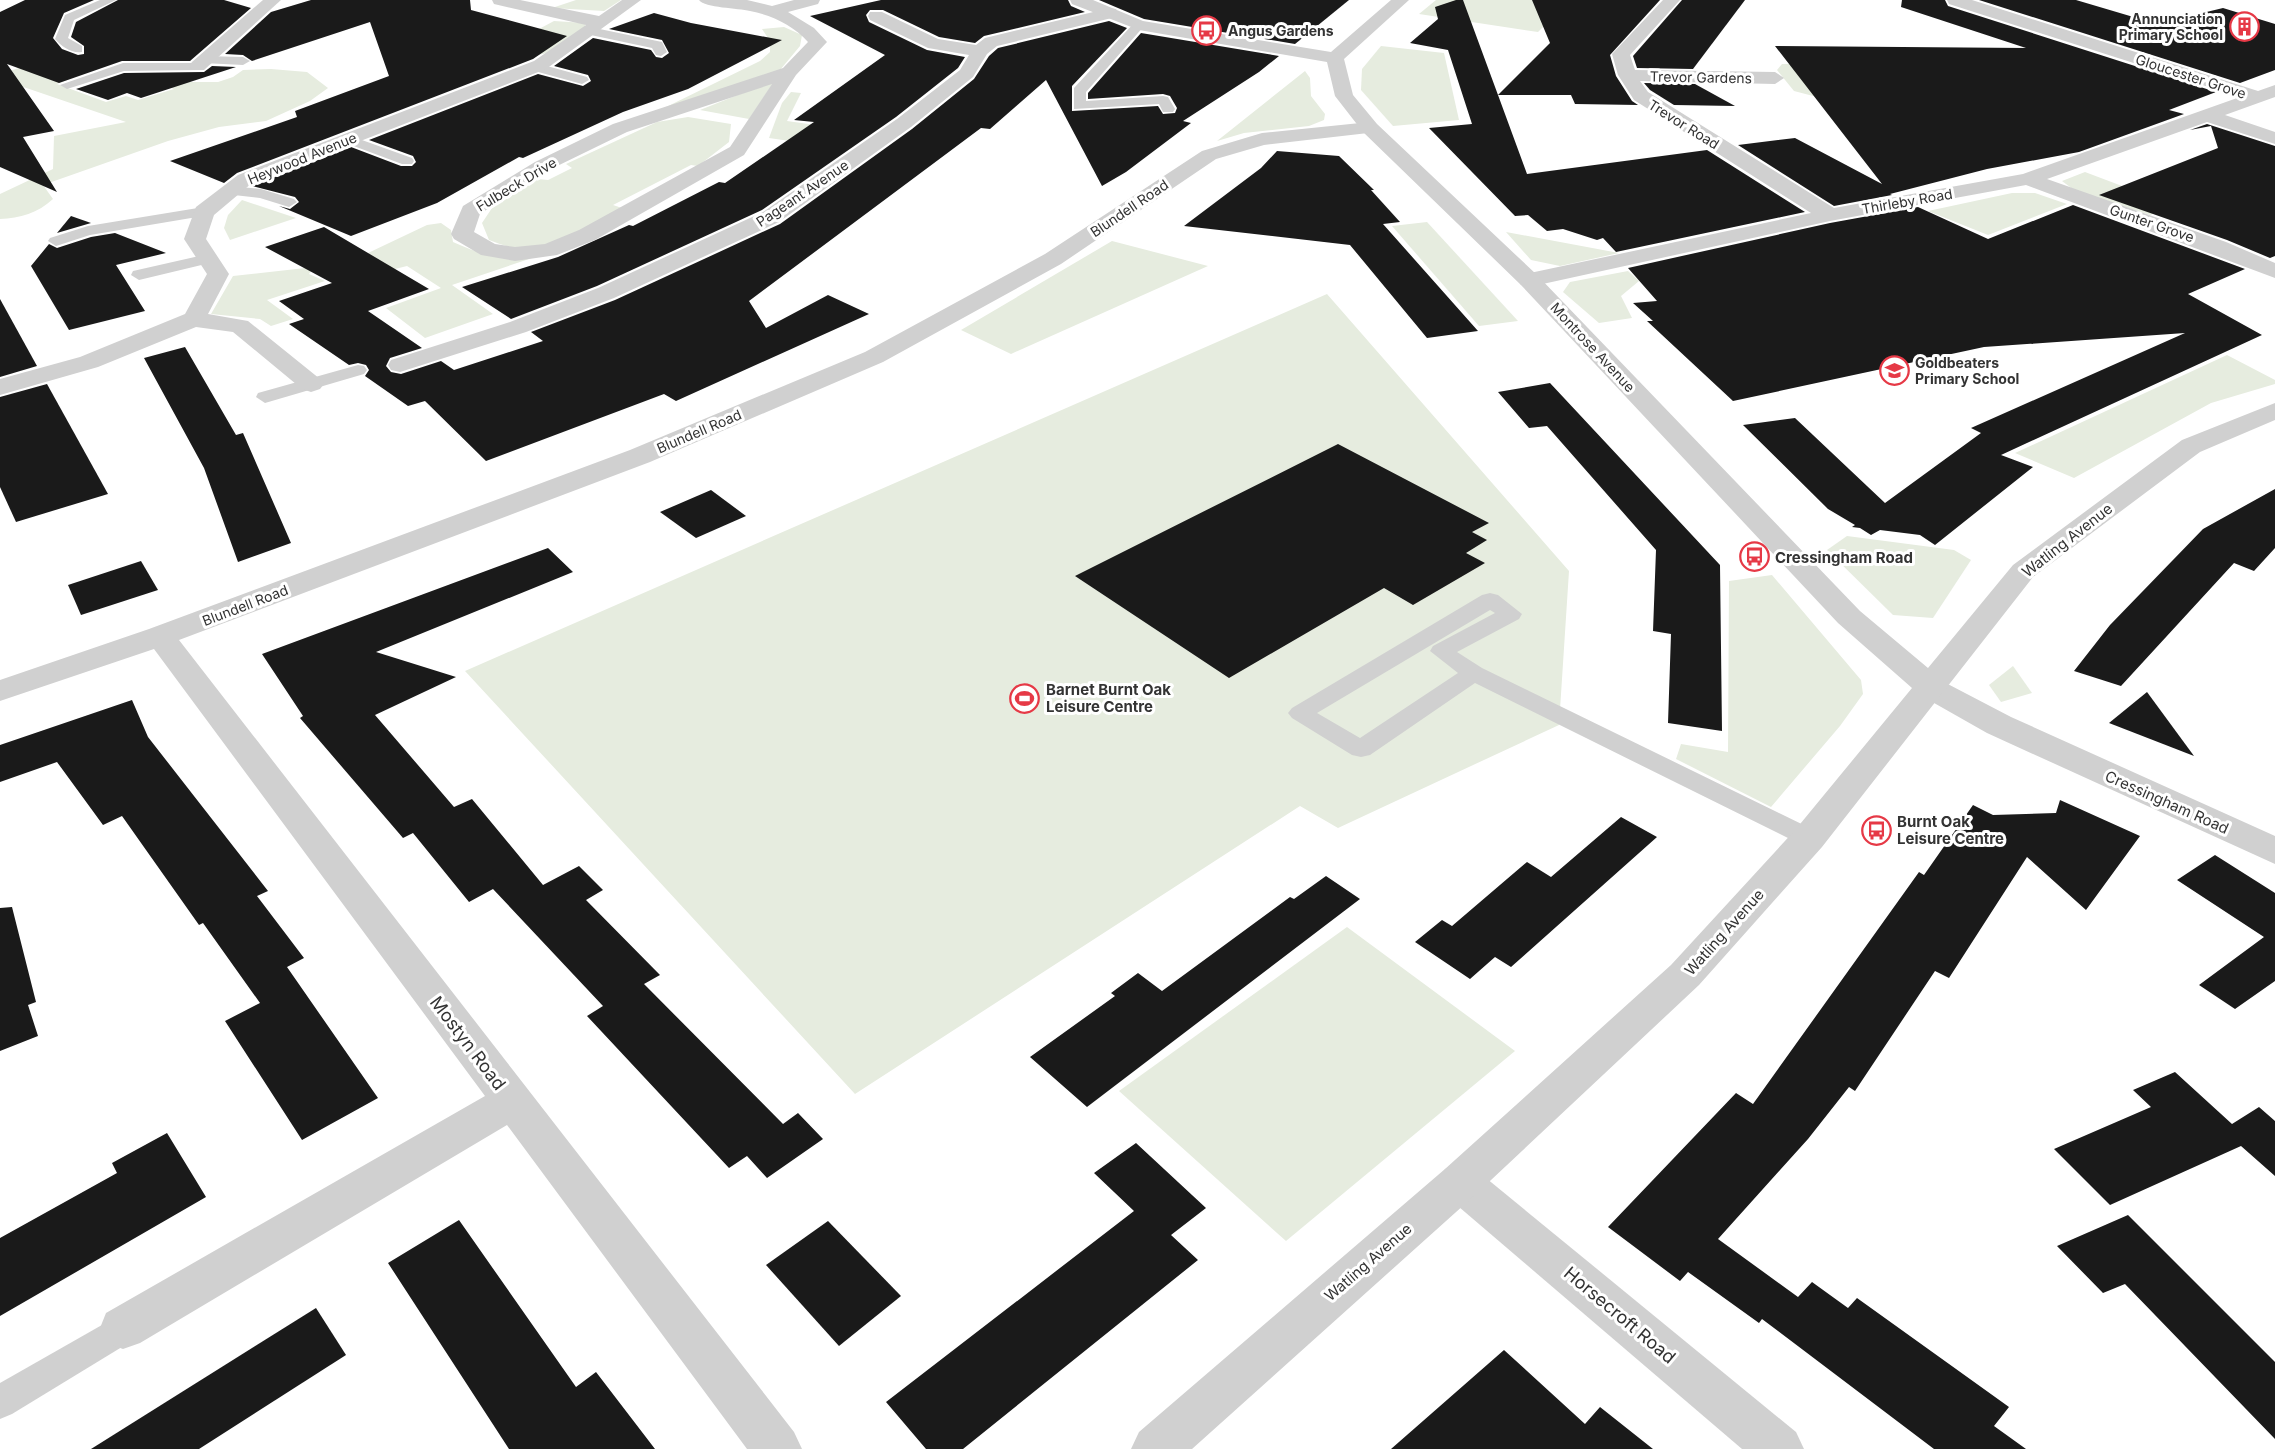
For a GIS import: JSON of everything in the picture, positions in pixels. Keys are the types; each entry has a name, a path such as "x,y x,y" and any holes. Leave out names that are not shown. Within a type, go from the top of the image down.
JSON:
{"street":[{"path":"201,63 273,0"},
{"path":"500,0 597,26"},
{"name":"Heywood Avenue","path":"204,212 245,179 536,67 633,0"},
{"name":"Fulbeck Drive","path":"707,0 770,12 808,29 818,42 745,123 737,151 587,235 549,250 515,254 489,250 462,234 471,211 543,166 620,128 789,72"},
{"path":"770,12 812,0"},
{"path":"1078,0 1112,8 1139,25 1335,58 1401,0"},
{"path":"1627,75 1621,54 1672,0"},
{"name":"Gloucester Grove","path":"1955,0 2266,94"},
{"path":"876,16 934,44 980,51 991,42 1112,8"},
{"name":"Pageant Avenue","path":"400,365 518,327 606,293 771,217 904,123 967,73 980,51"},
{"name":"Montrose Avenue","path":"1335,58 1344,96 1370,129 1529,280 1849,617 1931,688"},
{"name":"Trevor Gardens","path":"1627,75 1774,78"},
{"name":"Trevor Road","path":"1627,75 1641,96 1830,215"},
{"name":"Thirleby Road","path":"1529,280 1830,215 2027,179 2266,94"},
{"path":"672,112 716,116"},
{"path":"2209,116 2275,138"},
{"name":"Blundell Road","path":"0,690 160,636 640,456 874,357 1053,259 1209,155 1262,139 1370,129"},
{"name":"Gunter Grove","path":"2027,179 2218,247 2275,271"},
{"path":"194,319 218,274 195,239 204,212"},
{"path":"0,387 89,362 194,319 240,326 311,384"},
{"name":"Watling Avenue","path":"1156,1449 1460,1182 1685,975 1809,838 2024,571 2191,446 2275,411"},
{"name":"Mostyn Road","path":"160,636 777,1449"},
{"name":"Cressingham Road","path":"1931,688 1999,725 2275,851"},
{"path":"123,1328 512,1101"},
{"name":"Horsecroft Road","path":"1460,1182 1779,1449"}],"lane":[{"path":"77,49 61,39 69,18 110,0"},
{"path":"1139,25 1079,91 1079,106 1163,100 1168,110"},
{"path":"597,26 657,45 661,52"},
{"path":"68,85 123,67 243,61"},
{"path":"536,67 582,80"},
{"path":"348,140 407,161"},
{"path":"230,191 261,194 289,202"},
{"path":"56,240 88,231 204,212"},
{"path":"140,276 208,259"},
{"path":"265,397 358,370"},
{"path":"1474,673 1361,749 1300,713 1490,600 1511,614 1441,651 1474,673 1809,838"},
{"path":"0,1402 123,1328"}],"shaded area":[{"path":"576,0 621,0 604,11 552,8"},
{"path":"1436,0 1570,0 1538,32 1419,14"},
{"path":"554,21 585,23 585,27 561,46 547,53 517,54 539,29"},
{"path":"784,27 802,35 800,46 780,70 660,110 760,61 770,52 770,41 762,29"},
{"path":"1381,46 1444,53 1459,120 1393,126 1361,90 1362,69"},
{"path":"64,54 77,76 57,84 106,102 126,96 138,100 174,89 156,82 218,82 233,77 243,70 271,69 307,72 328,88 310,101 266,121 219,127 168,141 43,185 53,199 47,204 28,214 0,219 0,194 53,169 54,136 126,122 0,79 0,74"},
{"path":"1844,63 1817,97 1794,91 1777,70 1782,64"},
{"path":"1305,71 1310,78 1311,96 1325,114 1324,120 1309,126 1244,133 1217,141"},
{"path":"775,80 749,119 700,110"},
{"path":"791,92 801,93 787,121 852,130 831,147 769,138 782,103"},
{"path":"688,117 731,124 729,142 698,166 691,165 613,205 622,208 558,241 530,248 516,248 489,240 482,223 492,208 538,179 548,180 572,168 566,164 657,122"},
{"path":"2085,172 2175,206 2150,215 2074,190 2062,181"},
{"path":"2012,193 2035,193 2067,204 1988,235 1928,211"},
{"path":"242,200 296,218 230,240 224,228 228,215"},
{"path":"1427,222 1518,321 1479,326 1392,226"},
{"path":"441,223 451,230 453,242 476,251 506,257 541,255 452,285 493,314 425,338 386,308 441,288 407,266 391,270 368,253 427,225"},
{"path":"1506,232 1619,253 1560,266 1531,260"},
{"path":"1112,241 1208,266 1011,354 961,330"},
{"path":"314,267 309,274 325,281 267,300 293,319 271,326 260,319 211,314 233,276"},
{"path":"1628,271 1639,281 1621,296 1632,318 1599,323 1563,292 1570,282"},
{"name":"Barnet Burnt Oak Leisure Centre","path":"1327,294 1569,571 1559,725 1338,828 1300,806 855,1094 465,671"},
{"path":"2227,355 2275,380 2275,384 2211,403 2074,478 2015,453"},
{"path":"1847,536 1954,550 1971,560 1933,618 1893,615 1827,550"},
{"path":"1772,575 1861,680 1863,694 1840,726 1771,807 1676,759 1681,744 1728,752 1729,581"},
{"path":"2013,666 2032,693 2001,702 1989,685"},
{"path":"1347,927 1515,1051 1286,1241 1119,1091"}],"building":[{"path":"25,0 94,0 64,13 53,38 62,49 78,55 84,54 84,46 71,37 76,22 118,0 224,0 251,8 190,61 122,61 59,83 7,64 54,131 23,137 57,192 0,167 0,12"},
{"path":"311,0 470,0 471,10 567,36 533,59 237,173 224,183 170,161 297,117 295,111 389,76 370,22 252,61 243,55 225,54 271,12"},
{"path":"881,0 1068,0 1071,6 1085,12 984,36 975,43 939,37 883,10 870,10 866,15 869,22 927,50 965,57 958,68 896,117 762,210 597,286 511,319 462,287 558,257 629,225 633,226 719,182 725,183 814,122 794,120 885,55 810,16"},
{"path":"1099,0 1349,0 1295,44 1144,19"},
{"path":"1463,0 1527,174 1707,150 1805,212 1616,252 1603,238 1597,240 1563,229 1547,231 1528,215 1515,216 1429,128 1472,124 1448,50 1410,43 1438,19 1435,7"},
{"path":"1532,0 1660,0 1610,55 1616,76 1632,101 1638,105 1575,104 1571,95 1498,95 1550,43"},
{"path":"1682,0 1745,0 1693,69 1637,68 1633,56"},
{"path":"1902,0 1945,0 1948,6 2216,92 2169,110 2184,114 2079,152 1987,169 1890,194 1892,195 1834,206 1738,145 1795,138 1882,184 1775,46 2026,48 1901,7"},
{"path":"1979,0 2076,0 2157,24 2223,8 2275,24 2275,70 2240,83"},
{"path":"654,13 691,23 782,40 688,89 623,112 523,158 519,157 437,203 351,236 279,206 290,209 299,202 295,197 252,186 351,147 401,166 412,166 416,162 413,156 369,140 538,74 583,86 591,81 588,75 554,66 593,38 651,50 656,57 662,58 669,53 662,40 609,29"},
{"path":"1109,21 1127,28 1072,86 1072,111 1158,106 1163,114 1175,113 1177,108 1170,96 1163,94 1088,99 1088,93 1141,33 1279,56 1259,72 1183,121 1191,123 1126,172 1102,186 1046,80 990,129 981,128 749,301 766,328 828,295 869,314 676,401 664,394 486,461 425,401 408,406 365,376 369,370 366,365 358,363 349,365 289,324 304,319 279,301 332,283 265,247 324,227 429,289 368,311 422,348 390,358 386,366 391,372 401,374 441,361 454,370 543,341 531,332 615,300 780,224 912,129 974,79 989,56 998,48"},
{"path":"212,66 236,67 141,98 127,93 108,100 76,89 124,73 204,72"},
{"path":"1644,83 1695,84 1735,106 1674,105 1650,90"},
{"path":"2207,124 2275,146 2275,256 2270,258 2227,240 2099,195 2218,148 2211,126 2190,130"},
{"path":"1277,151 1339,156 1374,190 1371,190 1400,222 1383,224 1478,331 1427,338 1350,245 1184,226 1261,168"},
{"path":"2073,205 2245,269 2188,294 2262,335 2001,455 2033,467 1935,545 1920,535 1880,530 1871,535 1860,528 1852,527 1855,525 1828,509 1743,425 1795,418 1885,503 1981,433 1971,428 2185,333 1984,347 1733,401 1647,321 1653,321 1633,303 1657,301 1628,268 1830,223 1918,207 1988,239"},
{"path":"71,216 91,223 57,233"},
{"path":"115,233 166,253 116,265 145,311 69,330 31,266 49,244 57,248 91,237"},
{"path":"0,299 37,366 0,377"},
{"path":"185,347 236,435 243,433 291,543 238,562 204,468 144,358"},
{"path":"1550,383 1720,565 1722,731 1668,723 1671,634 1653,631 1656,550 1547,426 1529,428 1498,392"},
{"path":"47,384 108,494 16,522 0,487 0,397"},
{"name":"Barnet Burnt Oak Leisure Centre","path":"1338,444 1489,523 1472,532 1487,540 1466,553 1485,563 1413,605 1384,588 1229,678 1075,576"},
{"path":"2275,489 2275,548 2254,571 2234,563 2121,686 2074,671 2110,625 2203,529"},
{"path":"711,490 746,516 696,538 660,512"},
{"path":"548,548 573,572 376,652 456,677 375,715 454,807 472,799 543,885 579,866 603,890 586,900 660,975 644,984 783,1124 798,1113 823,1139 767,1178 747,1156 729,1168 587,1016 603,1006 493,889 469,902 413,833 403,838 300,718 303,716 262,654"},
{"path":"141,561 158,590 81,615 68,585"},
{"path":"2147,692 2194,756 2109,723"},
{"path":"132,700 148,737 268,891 257,896 304,958 287,967 378,1098 302,1140 225,1021 260,1003 203,923 199,925 122,816 103,825 57,762 0,782 0,745"},
{"path":"2060,800 2140,836 2086,910 2027,857 1949,978 1935,971 1855,1091 1849,1087 1808,1139 1718,1239 1798,1297 1812,1282 1848,1308 1857,1298 2009,1407 1994,1426 2026,1449 1934,1449 1762,1319 1759,1323 1688,1272 1680,1281 1608,1227 1736,1093 1753,1104 1919,872 1924,875 1973,805 1993,815 2056,813"},
{"path":"1621,817 1657,837 1511,967 1495,957 1470,979 1415,942 1442,920 1452,926 1527,862 1551,877"},
{"path":"2215,855 2275,893 2275,981 2235,1009 2199,985 2264,937 2177,880"},
{"path":"1326,876 1360,899 1087,1107 1030,1057 1115,996 1111,993 1138,973 1162,991 1290,897 1294,899"},
{"path":"12,907 36,1002 28,1005 38,1036 0,1051 0,908"},
{"path":"2175,1072 2232,1124 2259,1107 2275,1121 2275,1176 2241,1146 2110,1205 2054,1149 2151,1107 2133,1090"},
{"path":"167,1133 206,1197 0,1316 0,1238 117,1173 112,1163"},
{"path":"1136,1143 1206,1208 1171,1235 1198,1260 963,1449 926,1449 886,1402 1134,1211 1094,1173"},
{"path":"2128,1215 2275,1362 2275,1439 2125,1284 2103,1293 2057,1246"},
{"path":"459,1220 576,1387 596,1372 655,1449 509,1449 388,1263"},
{"path":"828,1221 901,1296 839,1346 766,1265"},
{"path":"316,1308 346,1355 199,1449 91,1449"},
{"path":"1504,1350 1585,1424 1600,1407 1653,1449 1391,1449"}],"place":[{"name":"Annunciation Primary School","path":"2244,26"},
{"name":"Angus Gardens","path":"1207,30"},
{"name":"Goldbeaters Primary School","path":"1894,370"},
{"name":"Cressingham Road","path":"1754,557"},
{"name":"Barnet Burnt Oak Leisure Centre","path":"1025,698"},
{"name":"Burnt Oak Leisure Centre","path":"1876,830"}]}
